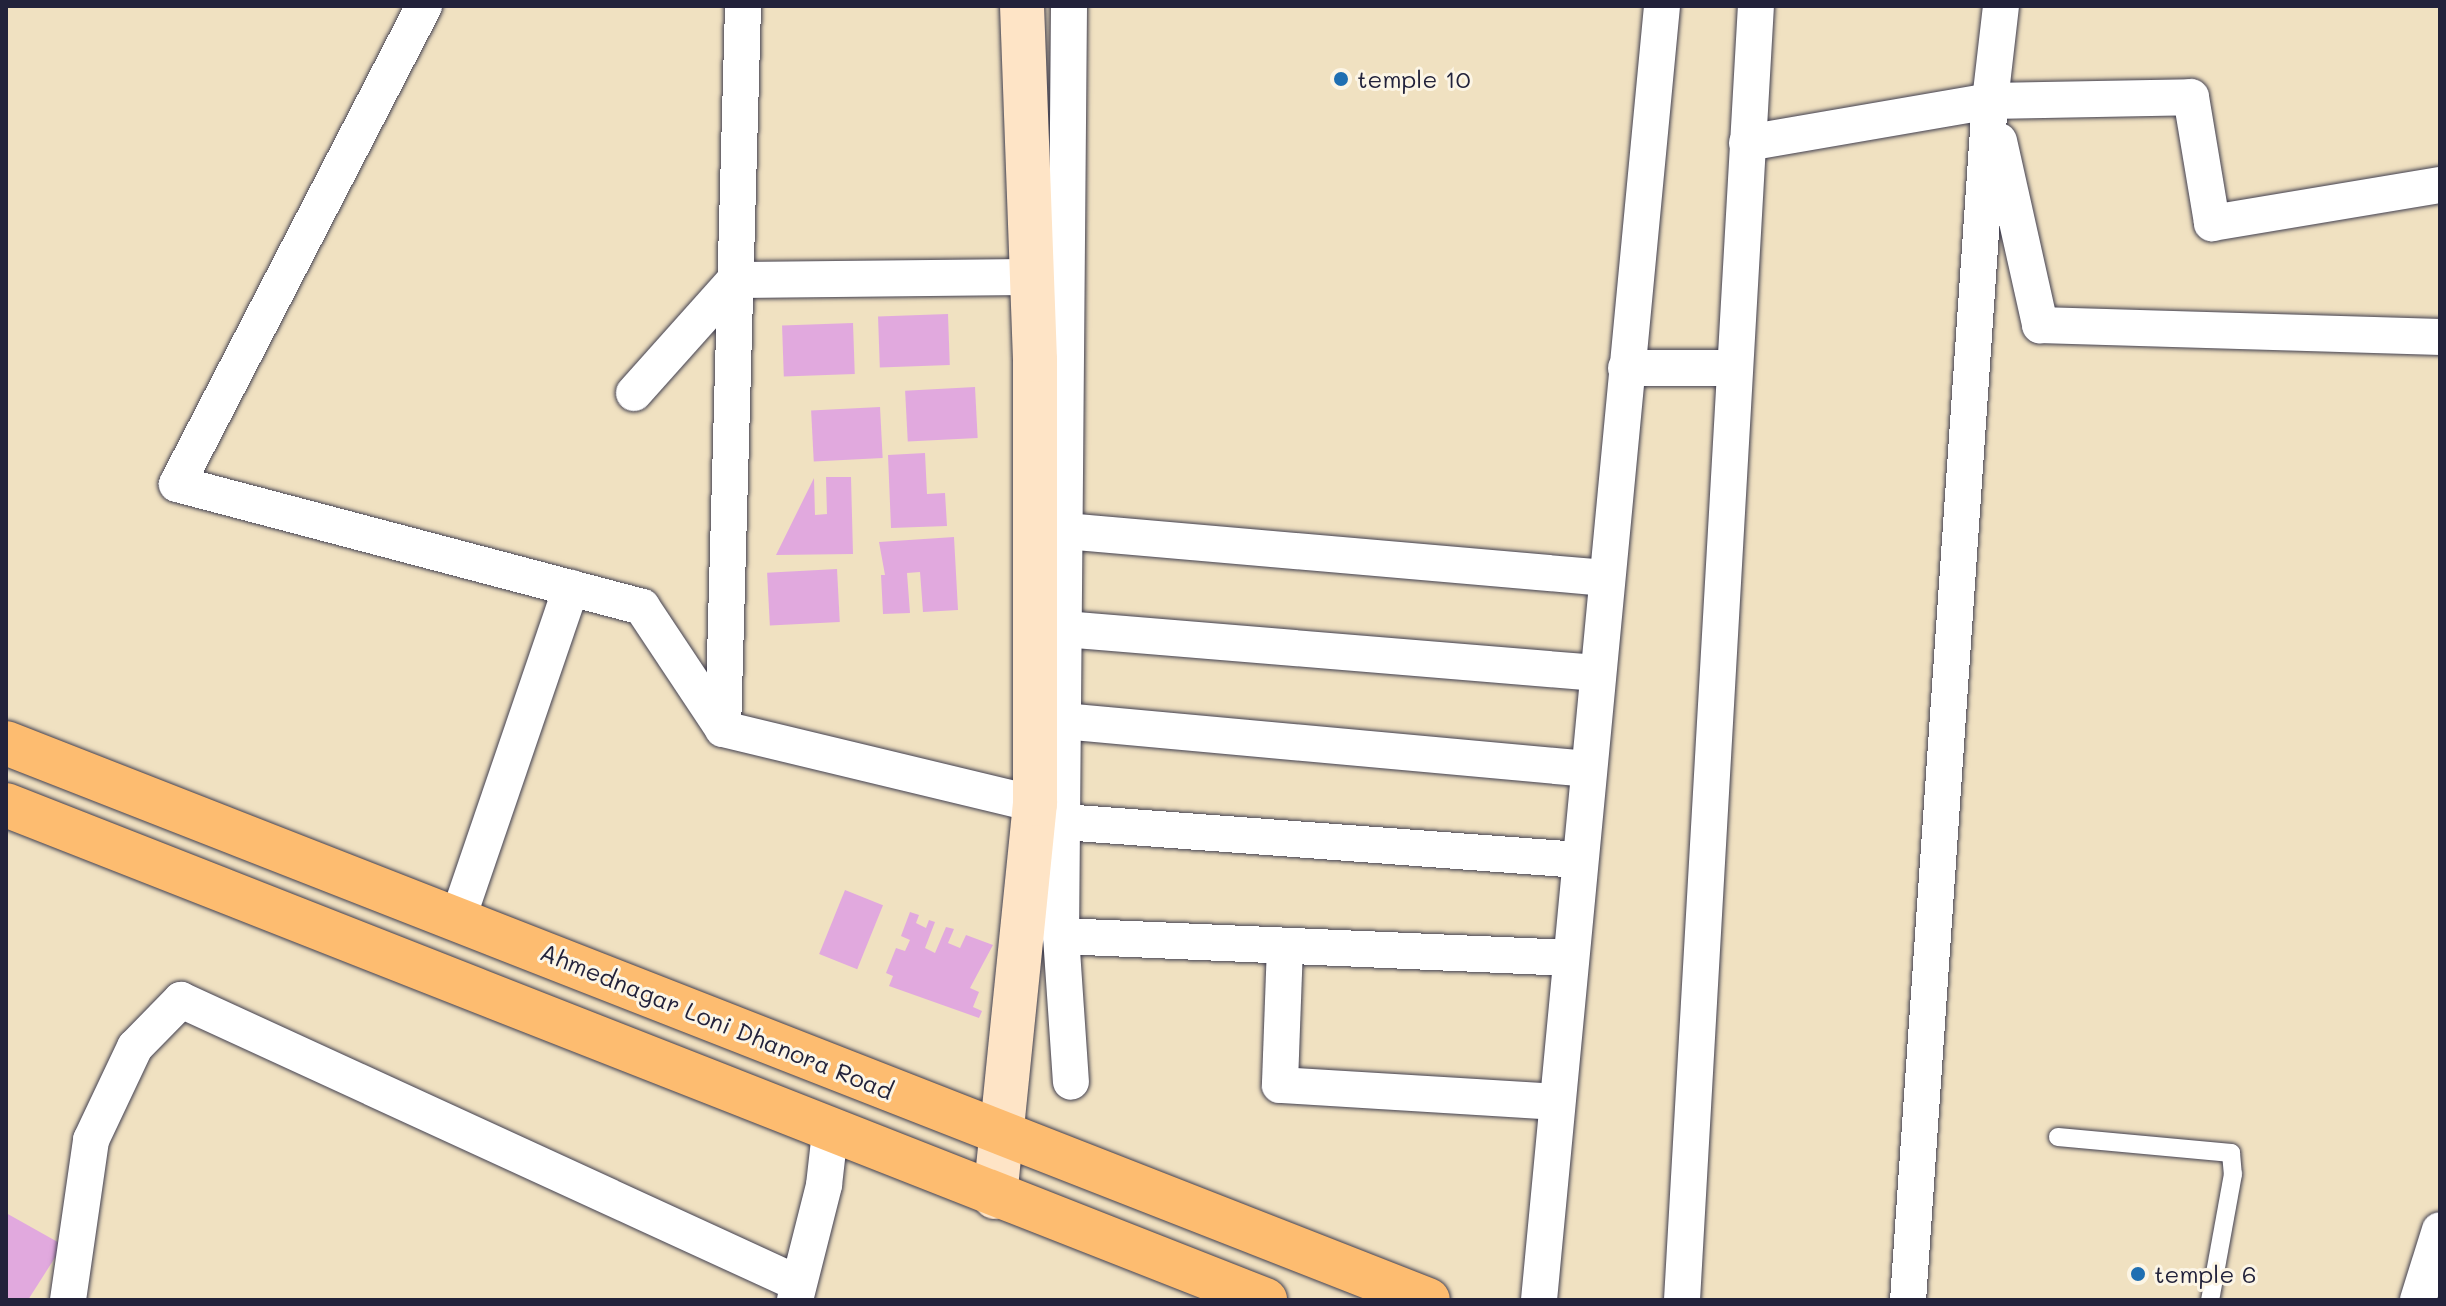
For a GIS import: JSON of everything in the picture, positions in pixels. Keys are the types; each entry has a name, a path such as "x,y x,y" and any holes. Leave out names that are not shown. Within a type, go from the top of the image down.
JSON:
{"main road":[{"name":"Ahmednagar Loni Dhanora Road","path":"6,743 458,918 1004,1138 1428,1300"},
{"path":"6,805 443,973 830,1132 1265,1300"}],"street":[{"path":"424,6 177,484 642,607 723,729 1049,813 1579,860"},
{"path":"723,729 743,6"},
{"path":"1022,6 1049,813 1071,1082"},
{"path":"995,1197 1063,721 1069,6"},
{"path":"1539,1300 1662,6"},
{"path":"1682,1300 1756,6"},
{"path":"1908,1300 1990,101 2001,6"},
{"path":"1747,143 1990,101 2191,97 2212,223 2440,185"},
{"path":"1990,101 2040,325 2440,337"},
{"path":"634,393 735,280 1031,277"},
{"path":"1626,368 1733,368"},
{"path":"1065,531 1606,578"},
{"path":"458,918 571,588"},
{"path":"1064,629 1597,673"},
{"path":"1063,721 1588,769"},
{"path":"1061,936 1570,958"},
{"path":"1285,946 1280,1085 1556,1102"},
{"path":"68,1300 91,1140 135,1047 181,1000 796,1292 824,1185 830,1132"},
{"path":"2418,1300 2440,1230"}],"lane":[{"path":"2058,1137 2231,1153 2233,1174 2210,1300"}],"building":[{"path":"948,314 950,365 880,367 878,316"},
{"path":"853,323 855,374 784,376 782,325"},
{"path":"975,387 978,438 908,442 905,391"},
{"path":"880,407 883,458 814,462 811,411"},
{"path":"925,453 927,494 945,493 947,526 891,528 888,455"},
{"path":"826,477 851,477 853,554 776,555 814,478 815,515 827,514"},
{"path":"954,537 958,610 923,612 920,572 907,573 910,613 883,614 881,575 885,575 879,542"},
{"path":"837,569 840,622 770,626 767,573"},
{"path":"845,890 883,905 857,969 819,954"},
{"path":"910,912 919,915 916,923 926,928 929,920 935,922 925,948 935,953 946,927 954,929 948,943 960,948 966,935 993,945 970,988 979,992 973,1007 982,1011 979,1018 889,986 893,976 886,973 896,948 905,951 910,940 901,936"},
{"path":"6,1213 63,1245 28,1300 6,1300"}],"place":[{"name":"temple 10","path":"1341,79"},
{"name":"temple 6","path":"2138,1274"}]}
